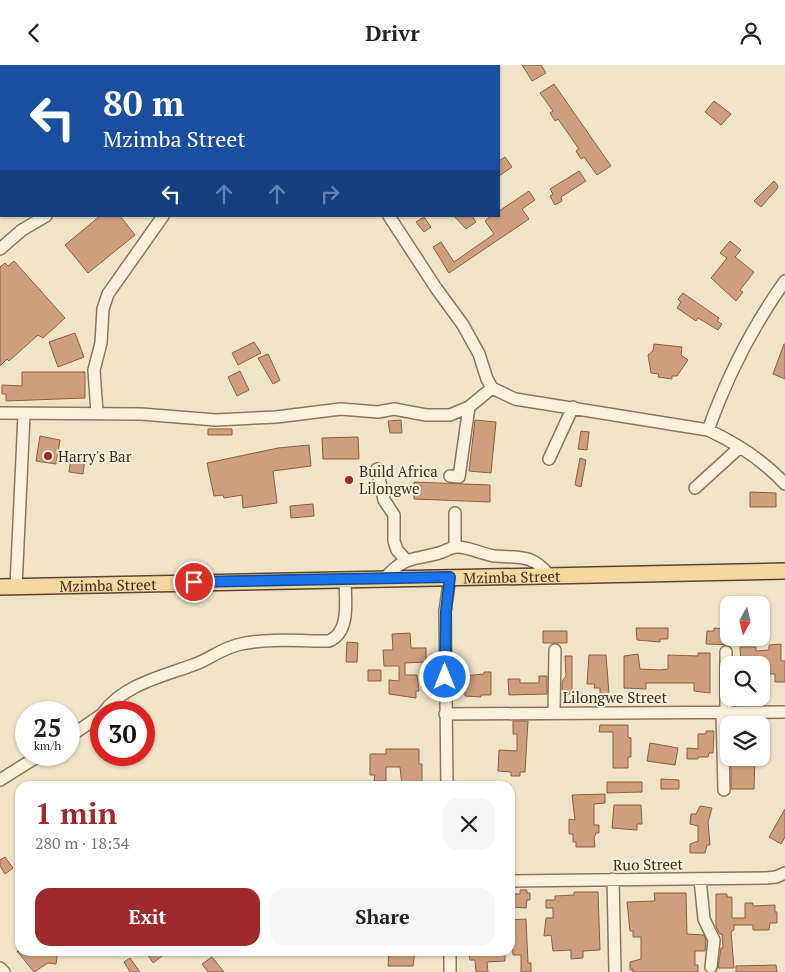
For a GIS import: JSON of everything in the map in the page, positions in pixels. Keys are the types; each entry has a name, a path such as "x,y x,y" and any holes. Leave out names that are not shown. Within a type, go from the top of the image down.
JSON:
{"main road":[{"name":"Mzimba Street","path":"0,587 785,571"}],"street":[{"path":"0,249 22,230 44,217"},
{"path":"97,413 94,370 101,343 103,309 108,294 162,217"},
{"path":"390,217 436,288 464,325 479,354 492,388 515,399 708,430 762,463 785,485"},
{"path":"708,430 722,390 743,349 785,281"},
{"path":"0,413 24,415 97,413 216,419 284,416 341,409 378,412 394,409 426,415 450,415 469,407 492,388"},
{"path":"450,476 459,477 469,407"},
{"path":"549,459 573,407"},
{"path":"16,587 24,415"},
{"path":"695,488 739,448"},
{"path":"377,469 384,500 394,515 394,541 397,550 406,560"},
{"path":"455,513 455,547"},
{"path":"385,578 396,566 406,560 443,552 455,547 495,556 524,557 535,561 549,575"},
{"path":"447,781 446,611 450,577"},
{"path":"113,701 158,677 194,665 226,648 263,641 329,641 335,639 340,635 344,622 345,579"},
{"path":"554,650 554,712"},
{"path":"724,789 726,652"},
{"name":"Lilongwe Street","path":"446,714 785,712"},
{"path":"0,780 22,766"},
{"name":"Ruo Street","path":"515,881 766,878 776,877 785,873"},
{"path":"613,879 615,972"},
{"path":"700,879 704,919 714,940 711,967"},
{"path":"450,956 450,972"},
{"path":"0,967 4,972"}],"building":[{"path":"522,65 541,65 546,73 532,81"},
{"path":"554,84 611,166 597,175 584,157 581,159 576,151 579,149 558,119 555,121 550,113 553,111 540,93"},
{"path":"714,101 731,114 721,125 705,112"},
{"path":"505,157 512,167 500,175 500,160"},
{"path":"579,171 586,181 561,197 562,201 555,205 550,196 553,194 550,189"},
{"path":"774,181 778,186 777,189 761,207 754,201"},
{"path":"529,191 535,200 522,209 529,219 449,273 433,247 441,242 454,262 494,234 485,221 490,217 500,217 500,210"},
{"path":"99,217 121,217 135,235 88,273 65,245"},
{"path":"424,217 431,227 424,232 416,222"},
{"path":"455,217 473,217 476,222 466,229"},
{"path":"730,241 741,250 735,257 754,272 740,290 743,292 736,301 711,278 727,258 720,253"},
{"path":"14,261 65,318 43,338 38,335 9,361 7,359 0,366 0,267 5,263 8,266"},
{"path":"683,293 719,318 717,321 722,324 718,330 698,318 696,321 677,308 681,302 678,299"},
{"path":"75,333 84,357 58,367 49,342"},
{"path":"254,342 261,353 238,365 232,353"},
{"path":"654,344 682,347 681,355 688,360 677,376 672,376 672,379 658,377 659,374 651,373 648,355 653,351"},
{"path":"785,344 785,379 773,374"},
{"path":"268,354 280,380 273,384 258,358"},
{"path":"240,371 249,390 237,396 228,377"},
{"path":"22,372 85,372 85,398 6,401 6,394 2,394 2,385 22,386"},
{"path":"401,420 402,433 390,433 388,421"},
{"path":"475,420 496,422 491,473 469,471"},
{"path":"208,429 232,429 232,435 208,435"},
{"path":"581,431 589,432 587,450 578,449"},
{"path":"40,436 60,440 56,464 36,461"},
{"path":"358,437 359,459 323,459 322,438"},
{"path":"309,445 311,466 273,471 277,503 243,508 242,495 224,498 223,495 214,496 207,463 278,448"},
{"path":"71,457 85,459 83,474 69,472"},
{"path":"580,458 586,460 581,487 575,485"},
{"path":"414,482 490,485 490,502 414,499"},
{"path":"750,492 776,493 776,507 750,507"},
{"path":"313,504 314,516 291,518 290,506"},
{"path":"636,628 668,628 668,639 660,639 660,642 637,640"},
{"path":"714,628 720,628 720,644 706,644 707,631 714,631"},
{"path":"543,631 567,631 567,643 543,643"},
{"path":"410,633 411,648 426,648 426,662 405,663 405,675 417,675 419,691 416,691 416,698 389,694 389,680 399,681 399,666 384,666 383,650 393,650 392,634"},
{"path":"347,642 358,643 357,662 346,662"},
{"path":"781,644 781,661 785,661 785,682 775,682 775,674 770,674 770,656 741,656 740,647 756,647 756,651 769,650 770,645"},
{"path":"698,653 710,653 710,693 694,691 694,683 646,683 646,689 624,688 624,656 638,654 640,669 660,670 668,669 668,655 698,656"},
{"path":"589,655 606,655 609,694 600,694 600,688 594,688 595,684 587,684"},
{"path":"565,656 572,656 572,694 562,694 562,682 566,676"},
{"path":"368,670 381,670 381,681 368,681"},
{"path":"484,672 491,672 491,695 481,695 481,697 465,696 464,676 484,674"},
{"path":"539,676 547,676 547,694 509,695 508,679 520,679 520,683 539,683"},
{"path":"513,721 528,721 525,772 520,772 520,776 511,776 511,772 498,771 499,750 517,751 517,734 513,734"},
{"path":"600,725 628,725 628,737 631,738 631,757 628,757 628,768 613,768 613,732 599,732"},
{"path":"706,731 714,731 713,753 709,753 708,757 687,759 687,748 698,749 698,734 706,734"},
{"path":"650,743 678,748 675,765 647,761"},
{"path":"386,749 419,749 419,764 422,764 422,781 401,781 400,767 386,767 386,781 374,781 375,775 370,775 370,754 386,754"},
{"path":"731,766 755,766 754,789 731,789"},
{"path":"661,779 679,780 679,789 661,789"},
{"path":"607,782 642,782 642,792 607,793"},
{"path":"605,794 605,803 594,804 594,825 599,825 599,833 596,833 594,838 595,847 576,847 576,842 573,842 573,834 569,834 569,819 575,820 572,795"},
{"path":"614,805 641,805 642,824 637,824 637,830 612,828"},
{"path":"700,806 712,808 708,822 710,845 707,845 705,853 690,853 690,844 698,841 698,826 690,824 691,814 696,814"},
{"path":"785,809 785,837 781,844 769,837"},
{"path":"5,857 13,868 5,874 0,866 0,860"},
{"path":"520,890 527,890 527,893 530,893 530,900 527,900 526,908 515,907 515,894 520,894"},
{"path":"574,892 598,892 600,950 583,951 583,958 571,959 571,950 553,951 551,935 544,936 546,918 553,918 553,908 546,908 546,900 555,900 555,896 574,895"},
{"path":"654,893 686,893 687,934 704,935 706,941 705,951 695,951 695,965 698,965 698,972 633,972 633,969 630,970 630,962 641,959 641,937 633,937 633,931 630,931 627,902 655,901"},
{"path":"716,894 727,894 727,897 732,897 732,918 745,918 745,903 753,903 753,906 775,905 775,912 777,912 777,923 770,923 769,930 753,930 753,925 734,925 734,930 731,932 734,968 718,968 721,948 723,948 722,934 720,934 716,927"},
{"path":"526,919 528,963 531,963 531,972 521,972 521,955 515,955 515,920"},
{"path":"21,956 56,956 56,964 48,963 34,972"},
{"path":"149,956 162,956 153,963"},
{"path":"389,956 414,956 413,966 388,966"},
{"path":"469,956 505,956 505,961 487,962 488,972 476,972 475,960 470,960"},
{"path":"212,957 224,972 208,972 202,964"},
{"path":"130,958 140,972 130,972 124,962"},
{"path":"776,965 777,972 736,972 736,966"}],"place":[{"name":"Harry's Bar","path":"48,456"},
{"name":"Build Africa Lilongwe","path":"349,480"}],"route":[{"path":"194,582 450,577 446,611 445,677"}]}
